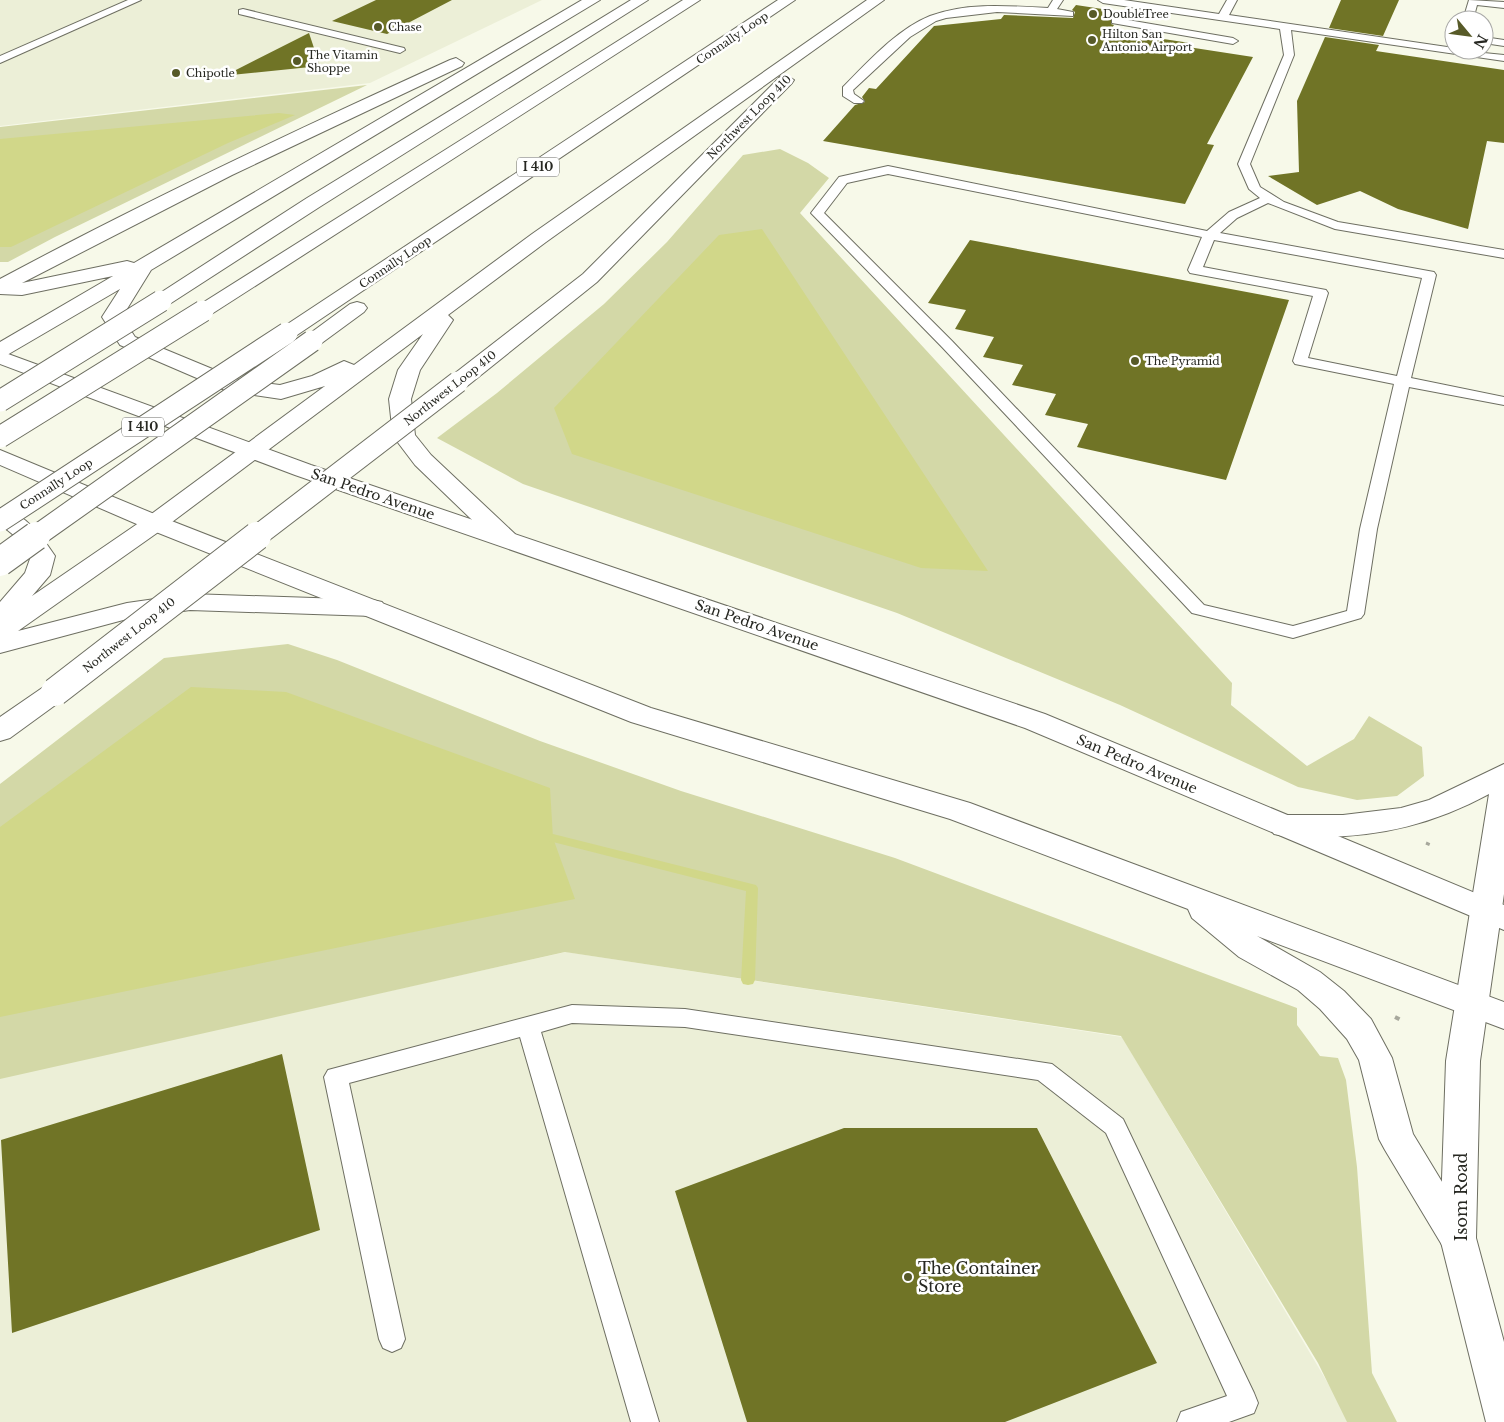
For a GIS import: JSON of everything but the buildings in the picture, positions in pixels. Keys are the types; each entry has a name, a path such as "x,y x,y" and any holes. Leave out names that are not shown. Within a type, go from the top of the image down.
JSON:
{"main road":[{"path":"0,288 74,246 234,166 592,0"},
{"path":"0,351 592,0"},
{"path":"0,401 161,301 314,202 641,0"},
{"path":"0,438 693,0"},
{"name":"Connally Loop","path":"0,521 788,0"},
{"name":"Northwest Loop 410","path":"0,631 155,523 539,238 872,4"},
{"name":"Northwest Loop 410","path":"0,731 55,692 590,278 787,78 872,4"},
{"path":"0,562 312,341 603,124"},
{"path":"0,288 22,289 146,264"},
{"path":"146,264 112,317 127,341 235,386 280,392 320,381 455,302"},
{"path":"455,302 409,370 400,399 404,436 423,460 506,539"},
{"name":"San Pedro Avenue","path":"0,357 251,452 1035,721 1495,914"},
{"path":"0,457 155,523 641,715 960,811 1472,1002 1504,1016"},
{"path":"0,516 13,521 29,534 43,556 37,575 0,618"},
{"path":"0,644 127,611 190,602 372,608"},
{"path":"1284,826 1362,826 1406,817 1438,807 1504,774"},
{"name":"Isom Road","path":"1504,794 1495,914 1472,1002 1463,1061 1458,1238 1504,1418"},
{"path":"1184,895 1250,948 1309,981 1332,1000 1359,1029 1375,1058 1397,1138 1458,1238"}],"lane":[{"path":"0,60 136,0"},
{"path":"1051,11 1058,0"},
{"path":"1102,0 1164,4 1222,18 1504,58"},
{"path":"1222,18 1232,0"},
{"path":"1471,10 1473,1 1504,5"},
{"path":"858,101 849,96 847,89 861,74 916,28 942,15 1006,8 1069,14"},
{"path":"243,12 400,50"},
{"path":"1116,21 1233,41"},
{"path":"1285,27 1289,56 1244,164 1255,189 1280,205 1335,225 1504,254"},
{"path":"888,170 1210,234 1429,275 1381,474 1355,614 1293,632 1198,609 954,352 817,213 843,180 888,170"},
{"path":"1269,198 1233,215 1210,234 1195,270 1322,293 1300,361 1504,401"},
{"path":"392,1339 336,1077 572,1014 685,1018 1044,1071 1114,1126 1244,1403 1191,1422"},
{"path":"528,1026 646,1422"}],"shaded area":[{"path":"0,0 542,0 370,83 0,126"},
{"path":"367,85 55,237 8,262 0,262 0,127"},
{"path":"279,113 295,115 228,143 11,247 0,247 0,139"},
{"path":"780,149 808,163 829,178 800,213 1232,683 1231,705 1307,766 1354,739 1369,716 1422,747 1424,776 1397,796 1357,800 1298,787 1120,705 897,613 523,484 437,438 497,393 604,304 667,242 743,155"},
{"path":"762,229 988,571 921,568 572,454 554,408 719,235"},
{"path":"288,644 337,660 540,741 681,791 895,858 1297,1008 1297,1025 1320,1056 1338,1058 1346,1080 1357,1167 1372,1373 1397,1422 1347,1422 1318,1363 1121,1036 565,952 0,1079 0,784 164,658"},
{"path":"191,687 286,692 550,788 553,838 575,899 0,1017 0,827"},
{"path":"566,952 1122,1037 1351,1422 0,1422 0,1077"}],"waterway":[{"path":"553,838 752,888 748,980"}],"place":[{"name":"DoubleTree","path":"1093,14"},
{"name":"Chase","path":"378,27"},
{"name":"Hilton San Antonio Airport","path":"1092,40"},
{"name":"The Vitamin Shoppe","path":"297,61"},
{"name":"Chipotle","path":"176,73"},
{"name":"The Pyramid","path":"1135,361"},
{"name":"The Container Store","path":"908,1277"}]}
